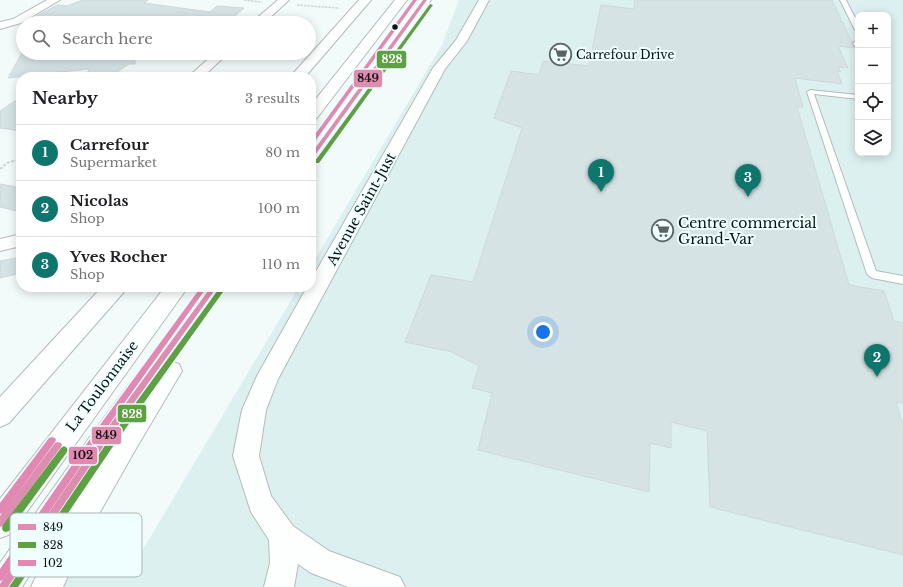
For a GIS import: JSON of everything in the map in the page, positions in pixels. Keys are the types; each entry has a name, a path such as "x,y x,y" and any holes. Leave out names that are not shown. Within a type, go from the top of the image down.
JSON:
{"main road":[{"path":"312,72 375,0"},
{"path":"316,109 401,0"},
{"path":"316,150 425,0"},
{"path":"316,55 360,5"},
{"path":"301,72 312,60"},
{"path":"0,415 111,292"},
{"name":"La Toulonnaise","path":"0,523 173,292"},
{"path":"52,513 172,342 210,292"},
{"path":"83,513 124,443 222,292"},
{"path":"3,587 10,576"},
{"path":"47,587 52,577"}],"street":[{"path":"29,16 54,0"},
{"name":"Avenue Saint-Just","path":"316,290 439,68 461,41 484,0"},
{"path":"265,16 282,2"},
{"path":"0,26 16,23"},
{"path":"201,72 214,60"},
{"path":"0,245 16,241"},
{"name":"Avenue Saint-Just","path":"315,292 268,376 254,410 246,456 260,503 283,536 321,563 389,587"},
{"path":"279,587 284,563 283,536"}],"lane":[{"path":"843,0 855,24"},
{"path":"855,97 810,92 872,274 903,280"}],"path":[{"path":"244,0 360,5"},
{"path":"0,169 7,163 16,160"}],"shaded area":[{"path":"459,0 903,0 903,587 60,587 66,577 142,577 142,551 296,292 316,292 316,258 442,45"}],"building":[{"path":"83,0 148,0 144,3 210,12 217,6 244,8 235,16 37,16 57,5 67,6"},
{"name":"Centre commercial Grand-Var","path":"635,0 832,0 854,48 838,46 848,68 838,67 841,72 837,71 842,84 795,78 803,107 797,107 849,285 884,291 894,321 903,323 903,403 896,402 903,426 903,555 710,507 707,431 671,422 671,448 650,443 649,492 478,450 492,393 472,388 479,366 452,352 405,342 431,275 473,282 522,128 494,118 511,71 539,75 543,61 589,66 601,5 634,9"},
{"path":"18,60 135,60 135,64 129,64 117,72 88,72 89,69 62,72 16,72 16,77 8,78"},
{"path":"16,100 16,130 0,128 0,111"},
{"path":"0,184 16,187 16,211 0,207"},
{"path":"16,258 16,274 0,278 0,261"}],"transit line":[{"name":"102","path":"316,136 415,0"},
{"name":"849","path":"316,150 425,0"},
{"name":"828","path":"317,162 431,5"},
{"name":"102","path":"44,513 100,431 200,292"},
{"name":"849","path":"53,513 106,436 210,292"},
{"name":"828","path":"63,513 113,440 220,292"},
{"name":"102","path":"0,510 52,440"},
{"name":"849","path":"0,523 58,445"},
{"name":"828","path":"17,513 64,450"},
{"name":"828","path":"6,528 10,523"},
{"name":"102","path":"0,577 10,562"},
{"name":"849","path":"3,587 10,577"},
{"name":"828","path":"13,587 20,577"}],"place":[{"name":"Carrefour Drive","path":"560,54"},
{"name":"Carrefour","path":"601,192"},
{"name":"Yves Rocher","path":"748,197"},
{"name":"Centre commercial Grand-Var","path":"662,231"},
{"name":"Nicolas","path":"877,377"}]}
